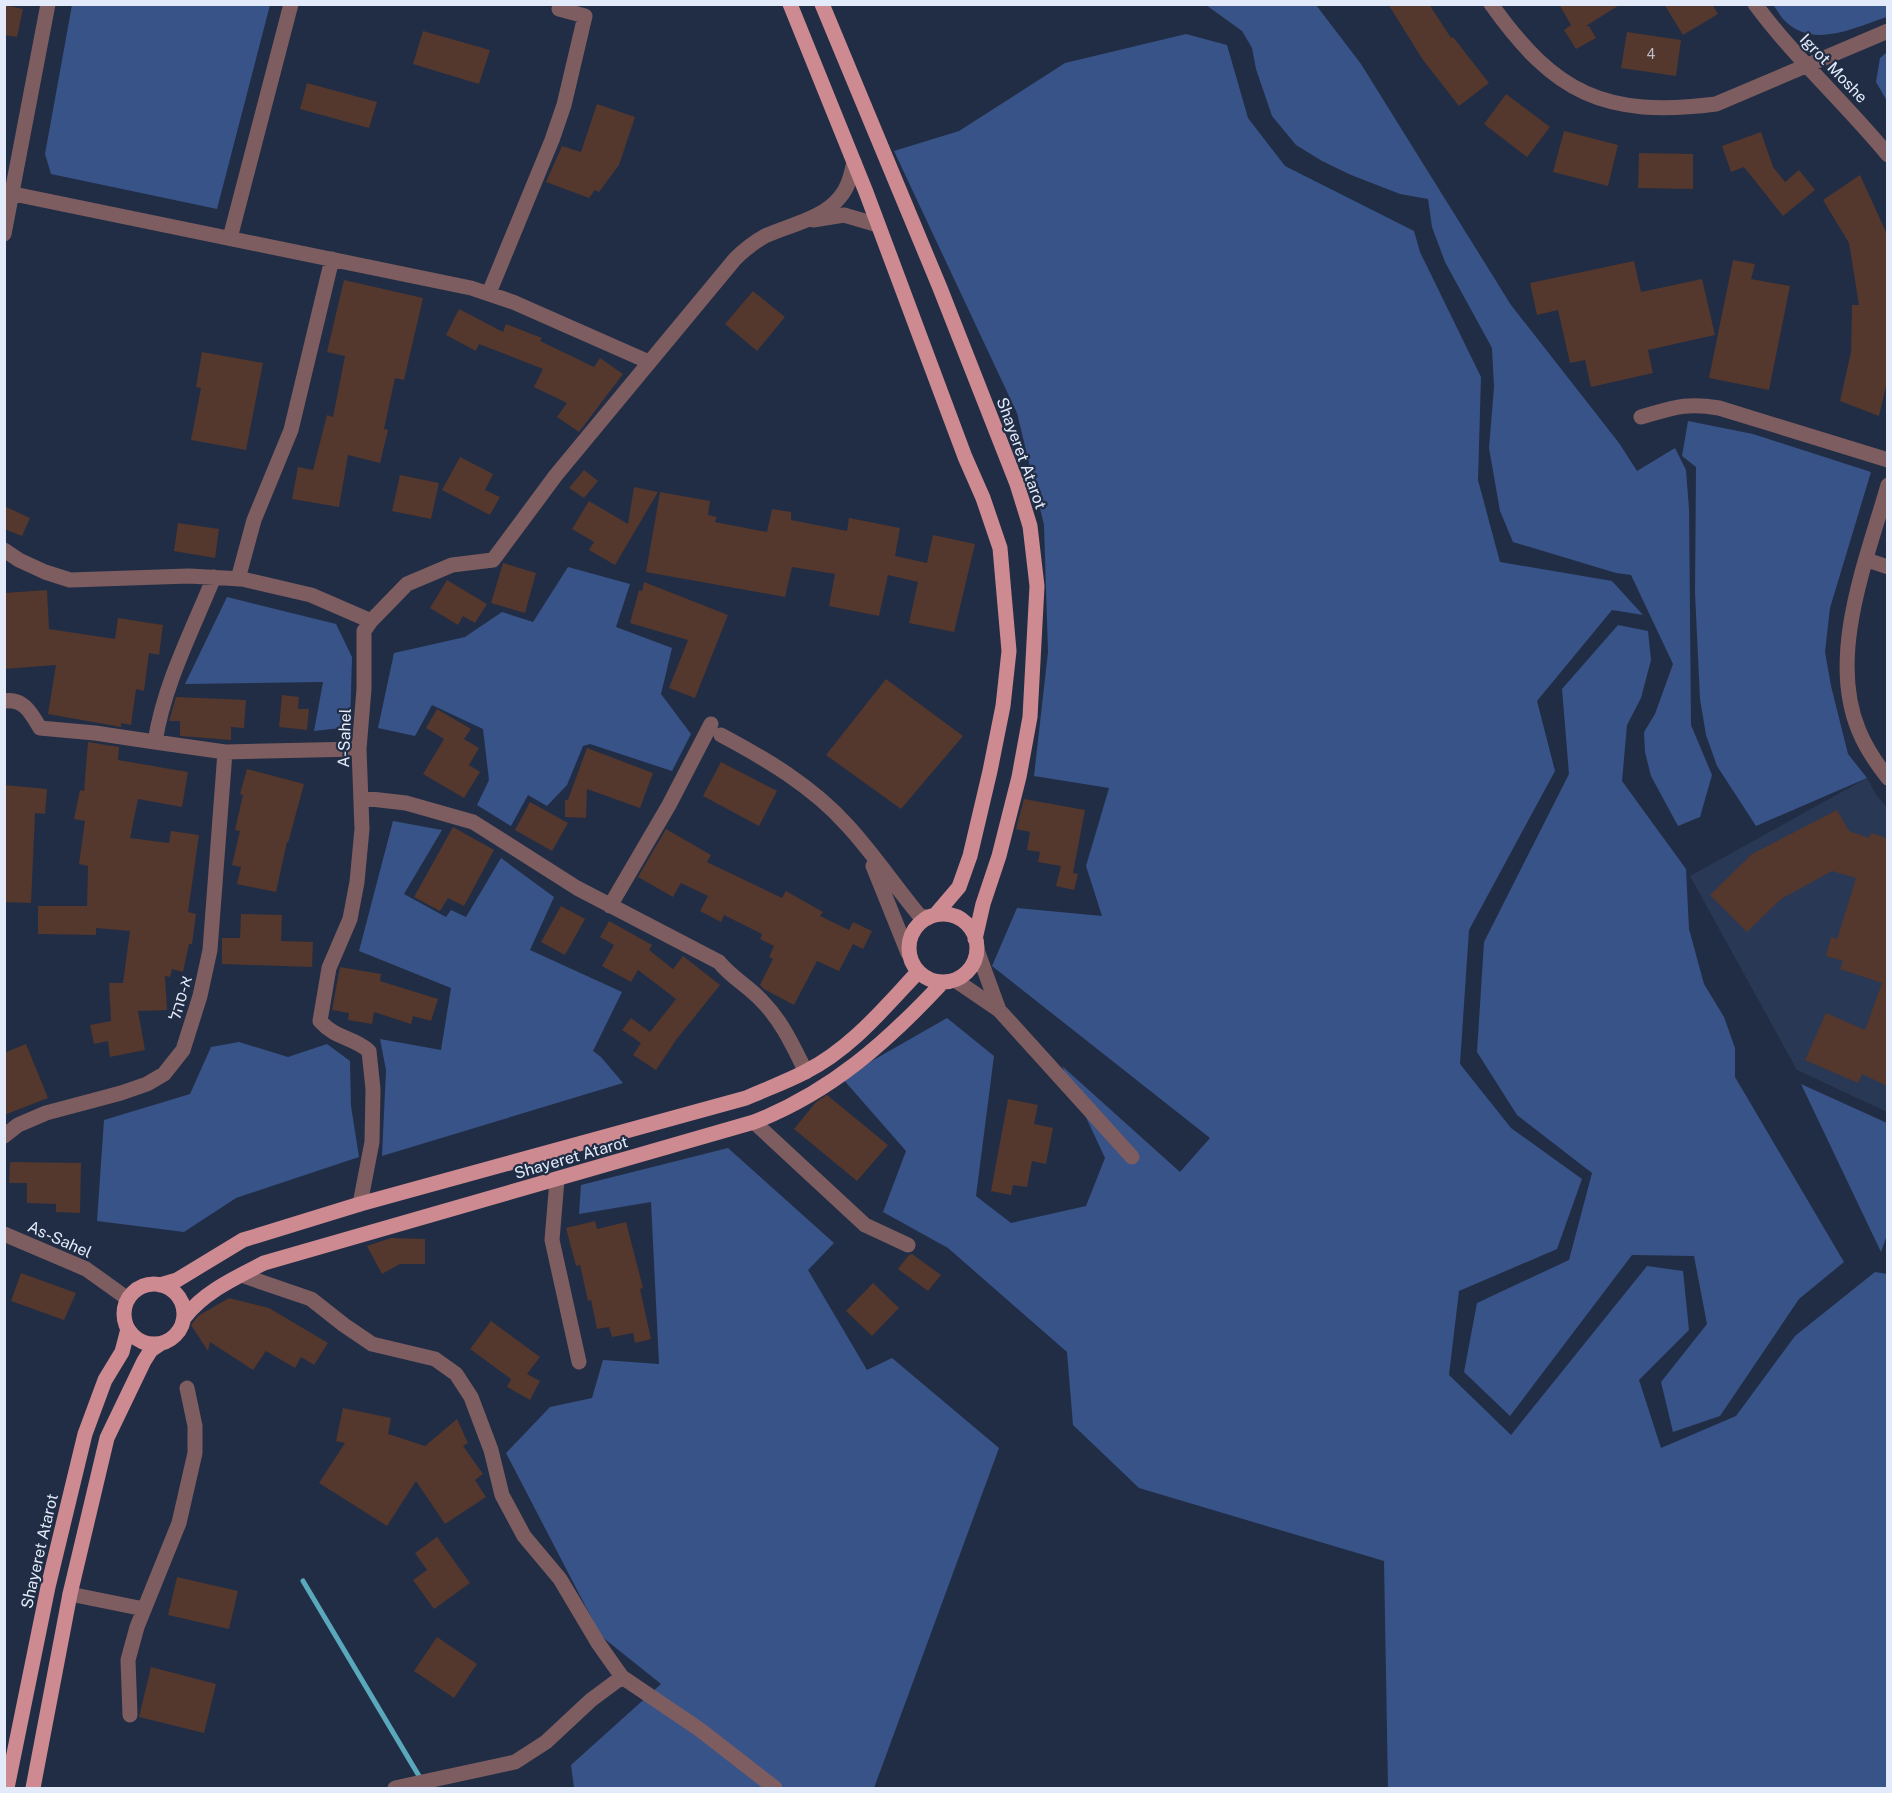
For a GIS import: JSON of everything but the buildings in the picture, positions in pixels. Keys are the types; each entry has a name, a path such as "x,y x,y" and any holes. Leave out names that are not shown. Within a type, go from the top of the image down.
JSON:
{"main road":[{"path":"790,4 854,162 1000,548 1009,651 1003,706 990,771 970,856 959,887 932,916 920,922 913,932 908,953 918,972 932,981 949,981 965,974 969,969 974,962 976,945 964,921 953,915 932,916"},
{"name":"Shayeret Atarot","path":"822,4 940,288 1017,484 1029,526 1037,586 1030,717 999,856 983,904 976,945"},
{"name":"Shayeret Atarot","path":"160,1285 177,1280 243,1240 360,1204 746,1098 806,1072 861,1033 918,972"},
{"name":"Shayeret Atarot","path":"184,1318 193,1306 223,1285 264,1263 557,1180 781,1112 833,1081 903,1025 949,981"},
{"path":"160,1285 170,1289 178,1296 184,1307 184,1318 177,1334 170,1341 149,1344 139,1340 128,1329 125,1309 128,1299 140,1288 160,1285"},
{"name":"Shayeret Atarot","path":"7,1788 48,1587 85,1434 105,1380 122,1352 128,1329"},
{"path":"33,1788 70,1594 108,1438 144,1361 151,1350 160,1344"}],"street":[{"path":"4,234 9,193 48,4"},
{"path":"230,238 291,4"},
{"path":"1491,4 1514,36 1533,57 1573,88 1596,98 1619,104 1656,108 1716,104 1887,31"},
{"name":"Igrot Moshe","path":"1755,4 1806,65 1859,120 1887,155"},
{"path":"489,293 552,140 564,105 585,16 559,9"},
{"path":"4,549 45,572 70,580 214,577 238,579 311,596 371,621 407,584 452,565 493,560 556,475 735,259 747,247 766,236 802,222 831,206 849,183 854,162"},
{"path":"9,193 471,288 513,302 649,362"},
{"path":"802,222 844,215 878,225"},
{"path":"238,579 254,520 291,430 332,259"},
{"path":"1641,417 1685,405 1719,408 1887,460"},
{"path":"1887,485 1849,625 1846,678 1858,729 1871,756 1887,778"},
{"path":"1867,560 1887,567"},
{"path":"155,742 158,720 167,689 214,577"},
{"name":"A-Sahel","path":"360,1204 372,1142 373,1089 369,1051 360,1043 329,1032 320,1021 329,968 350,919 357,882 362,798 359,749 364,688 364,630 371,621"},
{"path":"4,701 14,700 28,708 40,728 95,733 225,752 359,749"},
{"path":"610,906 716,729 808,790 848,825 919,915 932,916"},
{"name":"א-סהל","path":"4,1136 18,1125 46,1113 147,1084 164,1074 183,1050 200,996 210,950 225,752"},
{"path":"362,798 406,803 473,822 577,888 719,962 728,974 760,999 784,1028 806,1072"},
{"path":"865,847 908,953"},
{"path":"976,945 999,1010"},
{"path":"949,981 999,1010 1132,1157"},
{"path":"754,1122 865,1225 908,1245"},
{"path":"557,1180 552,1240 579,1362"},
{"name":"As-Sahel","path":"4,1234 86,1269 128,1299"},
{"path":"241,1275 311,1299 372,1344 435,1359 456,1374 471,1396 491,1450 502,1495 524,1536 560,1579 598,1643 622,1677 699,1728 775,1788"},
{"path":"130,1715 128,1660 144,1609 179,1523 194,1462 195,1426 187,1388"},
{"path":"70,1594 144,1609"},
{"path":"395,1788 515,1762 546,1742 591,1700 622,1677"}],"shaded area":[{"path":"72,5 270,5 217,209 51,174 45,154"},
{"path":"1206,5 1316,5 1361,64 1511,305 1619,443 1637,471 1675,448 1686,470 1689,509 1691,725 1712,775 1700,817 1678,826 1651,776 1645,752 1644,732 1655,714 1673,664 1631,575 1616,573 1513,542 1500,511 1489,448 1494,387 1492,348 1445,262 1432,227 1428,199 1400,194 1351,175 1296,145 1272,116 1256,69 1252,48 1242,31"},
{"path":"1773,5 1887,5 1887,17 1834,34 1808,34 1795,29 1784,20"},
{"path":"1186,34 1227,45 1248,118 1285,166 1414,231 1420,252 1481,377 1478,480 1500,562 1612,581 1643,615 1612,610 1537,701 1555,771 1469,930 1460,1064 1511,1128 1582,1179 1557,1249 1459,1291 1449,1375 1511,1435 1647,1266 1683,1271 1689,1330 1639,1380 1661,1448 1736,1416 1795,1336 1875,1272 1887,1274 1887,1788 1388,1788 1384,1561 1139,1488 1073,1425 1067,1352 948,1248 883,1212 906,1151 842,1078 947,1018 994,1056 976,1196 1011,1223 1086,1206 1105,1158 1062,1066 1180,1172 1210,1138 992,966 1017,908 1102,916 1086,866 1109,788 1034,776 1048,652 1044,525 1017,413 894,151 959,131 1065,63"},
{"path":"1887,52 1887,101 1876,82 1880,58"},
{"path":"1688,421 1753,434 1871,472 1830,608 1825,652 1848,754 1867,778 1756,826 1717,766 1706,735 1700,699 1695,592 1696,467 1682,456"},
{"path":"568,567 630,584 616,627 672,648 661,694 691,734 672,771 590,744 583,746 567,785 547,806 528,795 511,826 477,805 489,780 483,729 432,705 415,736 378,728 394,653 465,637 502,612 533,622"},
{"path":"227,597 336,624 352,657 350,727 314,731 323,682 185,684"},
{"path":"1618,625 1648,631 1651,660 1641,698 1627,725 1622,781 1686,869 1689,929 1704,984 1724,1017 1735,1048 1735,1077 1844,1262 1799,1299 1720,1416 1673,1432 1661,1382 1707,1324 1694,1256 1632,1255 1510,1416 1464,1372 1477,1303 1569,1260 1592,1173 1517,1115 1477,1052 1484,942 1569,774 1562,689"},
{"path":"1867,778 1877,796 1887,807 1887,1112 1797,1070 1690,876"},
{"path":"393,821 442,830 404,894 446,917 451,910 466,917 501,858 554,897 530,950 622,992 593,1051 623,1083 382,1156 386,1070 380,1039 441,1050 451,988 359,951"},
{"path":"239,1042 288,1057 327,1044 350,1061 351,1106 359,1157 236,1198 184,1232 97,1221 104,1120 190,1094 211,1047"},
{"path":"1801,1084 1887,1123 1888,1232 1881,1252"},
{"path":"728,1148 834,1243 808,1270 867,1370 892,1358 999,1448 874,1788 574,1788 571,1765 661,1684 601,1636 506,1453 550,1407 592,1398 603,1360 659,1364 651,1202 579,1214 581,1185"}],"waterway":[{"path":"303,1581 422,1781"}]}
